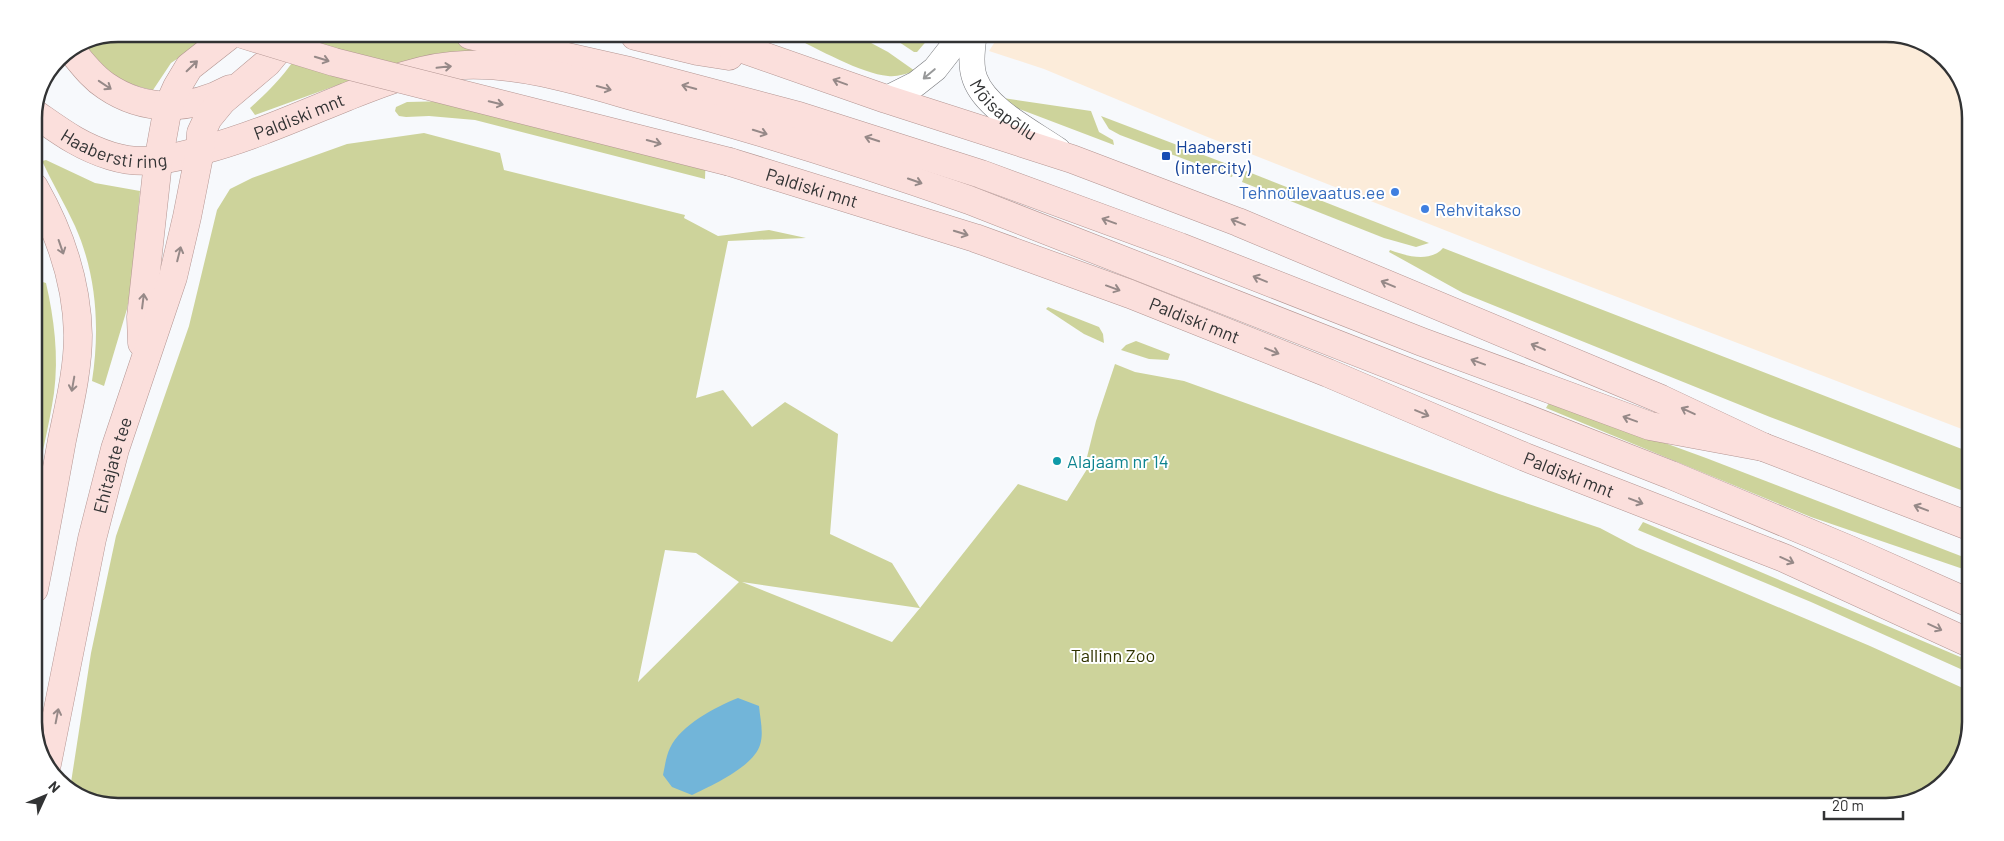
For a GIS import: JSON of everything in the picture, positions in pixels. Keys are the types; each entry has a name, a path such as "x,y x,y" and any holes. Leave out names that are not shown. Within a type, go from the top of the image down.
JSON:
{"main road":[{"path":"142,367 141,317 158,162 168,107 177,87 190,67 221,42"},
{"name":"Paldiski mnt","path":"268,42 334,62 730,162 975,238 1130,294 1328,373 1525,458 1784,558 1962,640"},
{"path":"198,160 201,133 208,118 222,101 267,63 285,42"},
{"path":"501,42 629,71 799,116 981,174 1180,247 1413,338 1650,426 1763,447"},
{"path":"660,42 698,51 790,64"},
{"path":"724,42 886,99 1072,159 1220,215 1661,399 1763,447 1962,523"},
{"path":"76,56 92,75 106,86 138,101 168,107 199,102 222,94 247,80"},
{"name":"Paldiski mnt","path":"198,160 236,142 372,87 425,69 462,65 494,65 561,77 713,117 861,163 969,200 1671,476 1850,550 1962,601"},
{"name":"Haabersti ring","path":"43,119 64,135 112,157 158,162 198,160"},
{"name":"Ehitajate tee","path":"49,753 92,539 115,449 173,277 188,217 198,160"},
{"path":"43,203 63,252 75,300 78,336 74,379 43,542"},
{"path":"1850,550 1962,586"}],"street":[{"path":"886,99 916,84 935,69 956,42"},
{"name":"Mõisapõllu","path":"973,42 971,54 975,79 986,96 999,110 1072,159"}],"shaded area":[{"path":"995,42 1886,42 1915,48 1932,58 1946,72 1956,89 1960,103 1962,429 1531,264 1205,136 1044,69 989,51"}],"green space":[{"path":"202,42 171,63 153,90 121,79 84,51 108,43"},
{"path":"305,42 536,42 660,98 397,68 335,86 255,115 250,108 284,74"},
{"path":"803,42 869,42 888,52 915,71 888,76 865,71"},
{"path":"899,42 926,42 917,52"},
{"path":"1003,98 1091,111 1099,132 1113,140 1114,145 1014,107"},
{"path":"450,101 706,149 705,179 475,120 429,116 406,117 399,116 395,111 396,107 407,102"},
{"path":"1101,116 1235,167 1232,177 1120,135 1109,129"},
{"name":"Tallinn Zoo","path":"424,133 500,153 504,170 685,215 684,218 718,236 769,230 806,238 728,241 696,398 723,390 752,427 785,402 838,434 830,534 892,563 920,608 1018,484 1067,501 1094,458 1087,457 1096,421 1115,364 1135,372 1184,381 1499,494 1600,528 1636,547 1870,646 1962,688 1962,723 1956,752 1946,769 1928,786 1901,797 1886,798 118,798 103,797 89,793 71,782 91,653 116,536 189,326 217,210 230,189 252,178 347,144","holes":["665,550 696,553 739,582 638,682","742,582 920,608 892,642"]},
{"path":"46,160 95,183 140,191 131,287 127,309 104,386 92,381 96,322 95,303 88,264 75,226 43,161"},
{"path":"1246,171 1429,243 1416,247 1384,238 1242,182"},
{"path":"1443,248 1962,449 1962,490 1770,417 1463,293 1389,252 1390,250 1418,257 1438,253"},
{"path":"43,282 46,283 56,351 52,406 43,450"},
{"path":"1048,307 1099,327 1103,334 1104,343 1084,334 1046,309"},
{"path":"1136,341 1170,354 1168,360 1149,359 1121,350 1126,345"},
{"path":"1550,401 1706,458 1962,556 1962,569 1811,517 1546,408"},
{"path":"1643,522 1962,658 1962,670 1811,602 1638,530"}],"water":[{"path":"738,698 759,706 762,736 756,753 749,761 730,775 692,795 672,787 663,775 670,748 675,740 690,724 699,718 719,706"}],"place":[{"name":"Haabersti (intercity)","path":"1166,156"},
{"name":"Tehnoülevaatus.ee","path":"1395,192"},
{"name":"Rehvitakso","path":"1425,209"},
{"name":"Alajaam nr 14","path":"1057,461"}]}
